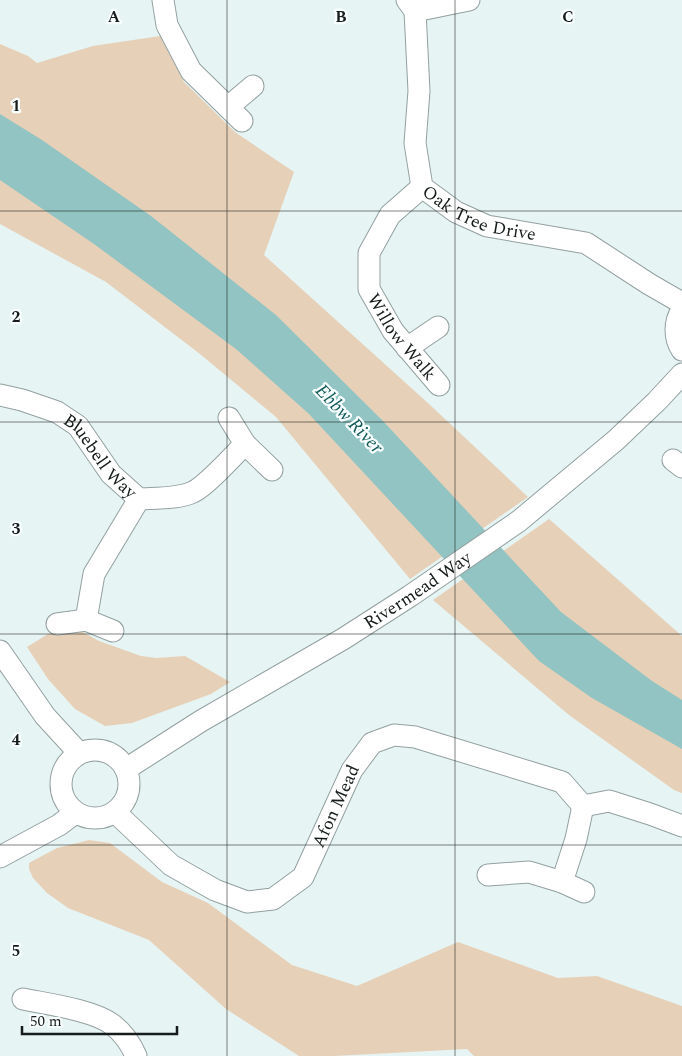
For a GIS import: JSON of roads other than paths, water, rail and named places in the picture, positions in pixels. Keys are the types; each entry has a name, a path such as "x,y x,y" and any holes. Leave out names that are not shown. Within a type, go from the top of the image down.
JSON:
{"street":[{"path":"163,0 167,25 191,71 235,114 253,86"},
{"path":"411,5 469,0"},
{"name":"Oak Tree Drive","path":"411,5 418,91 415,143 422,187 456,212 487,226 586,243 682,303"},
{"name":"Willow Walk","path":"422,187 390,214 369,253 369,289 393,331 439,385"},
{"path":"682,310 676,327 676,336 682,350"},
{"path":"407,348 438,327"},
{"name":"Rivermead Way","path":"126,769 201,721 343,639 410,596 519,521 616,440 682,374"},
{"name":"Bluebell Way","path":"0,395 57,412 78,426 111,474 139,498 170,497 194,492 245,444"},
{"path":"230,418 245,444 272,470"},
{"path":"86,620 94,574 139,498"},
{"path":"57,624 86,620 112,631"},
{"path":"0,652 45,716 79,754"},
{"name":"Afon Mead","path":"116,813 171,865 215,890 247,902 273,899 303,877 352,770 372,743 394,735 415,736 562,782 584,806"},
{"path":"92,750 104,750 119,759 126,769 130,781 129,793 124,804 116,813 106,817 86,818 75,813 69,807 63,797 60,785 62,773 69,761 79,754 92,750"},
{"path":"562,882 584,806 609,801 682,826"},
{"path":"0,857 59,825 75,813"},
{"path":"488,875 529,872 562,882 584,892"},
{"path":"23,999 95,1016 112,1024 126,1038 136,1056"}],"water":[{"name":"Ebbw River","path":"0,114 42,140 151,216 276,315 383,421 561,612 652,681 682,700 682,749 592,698 539,661 309,414 236,349 94,244 0,180"}]}
